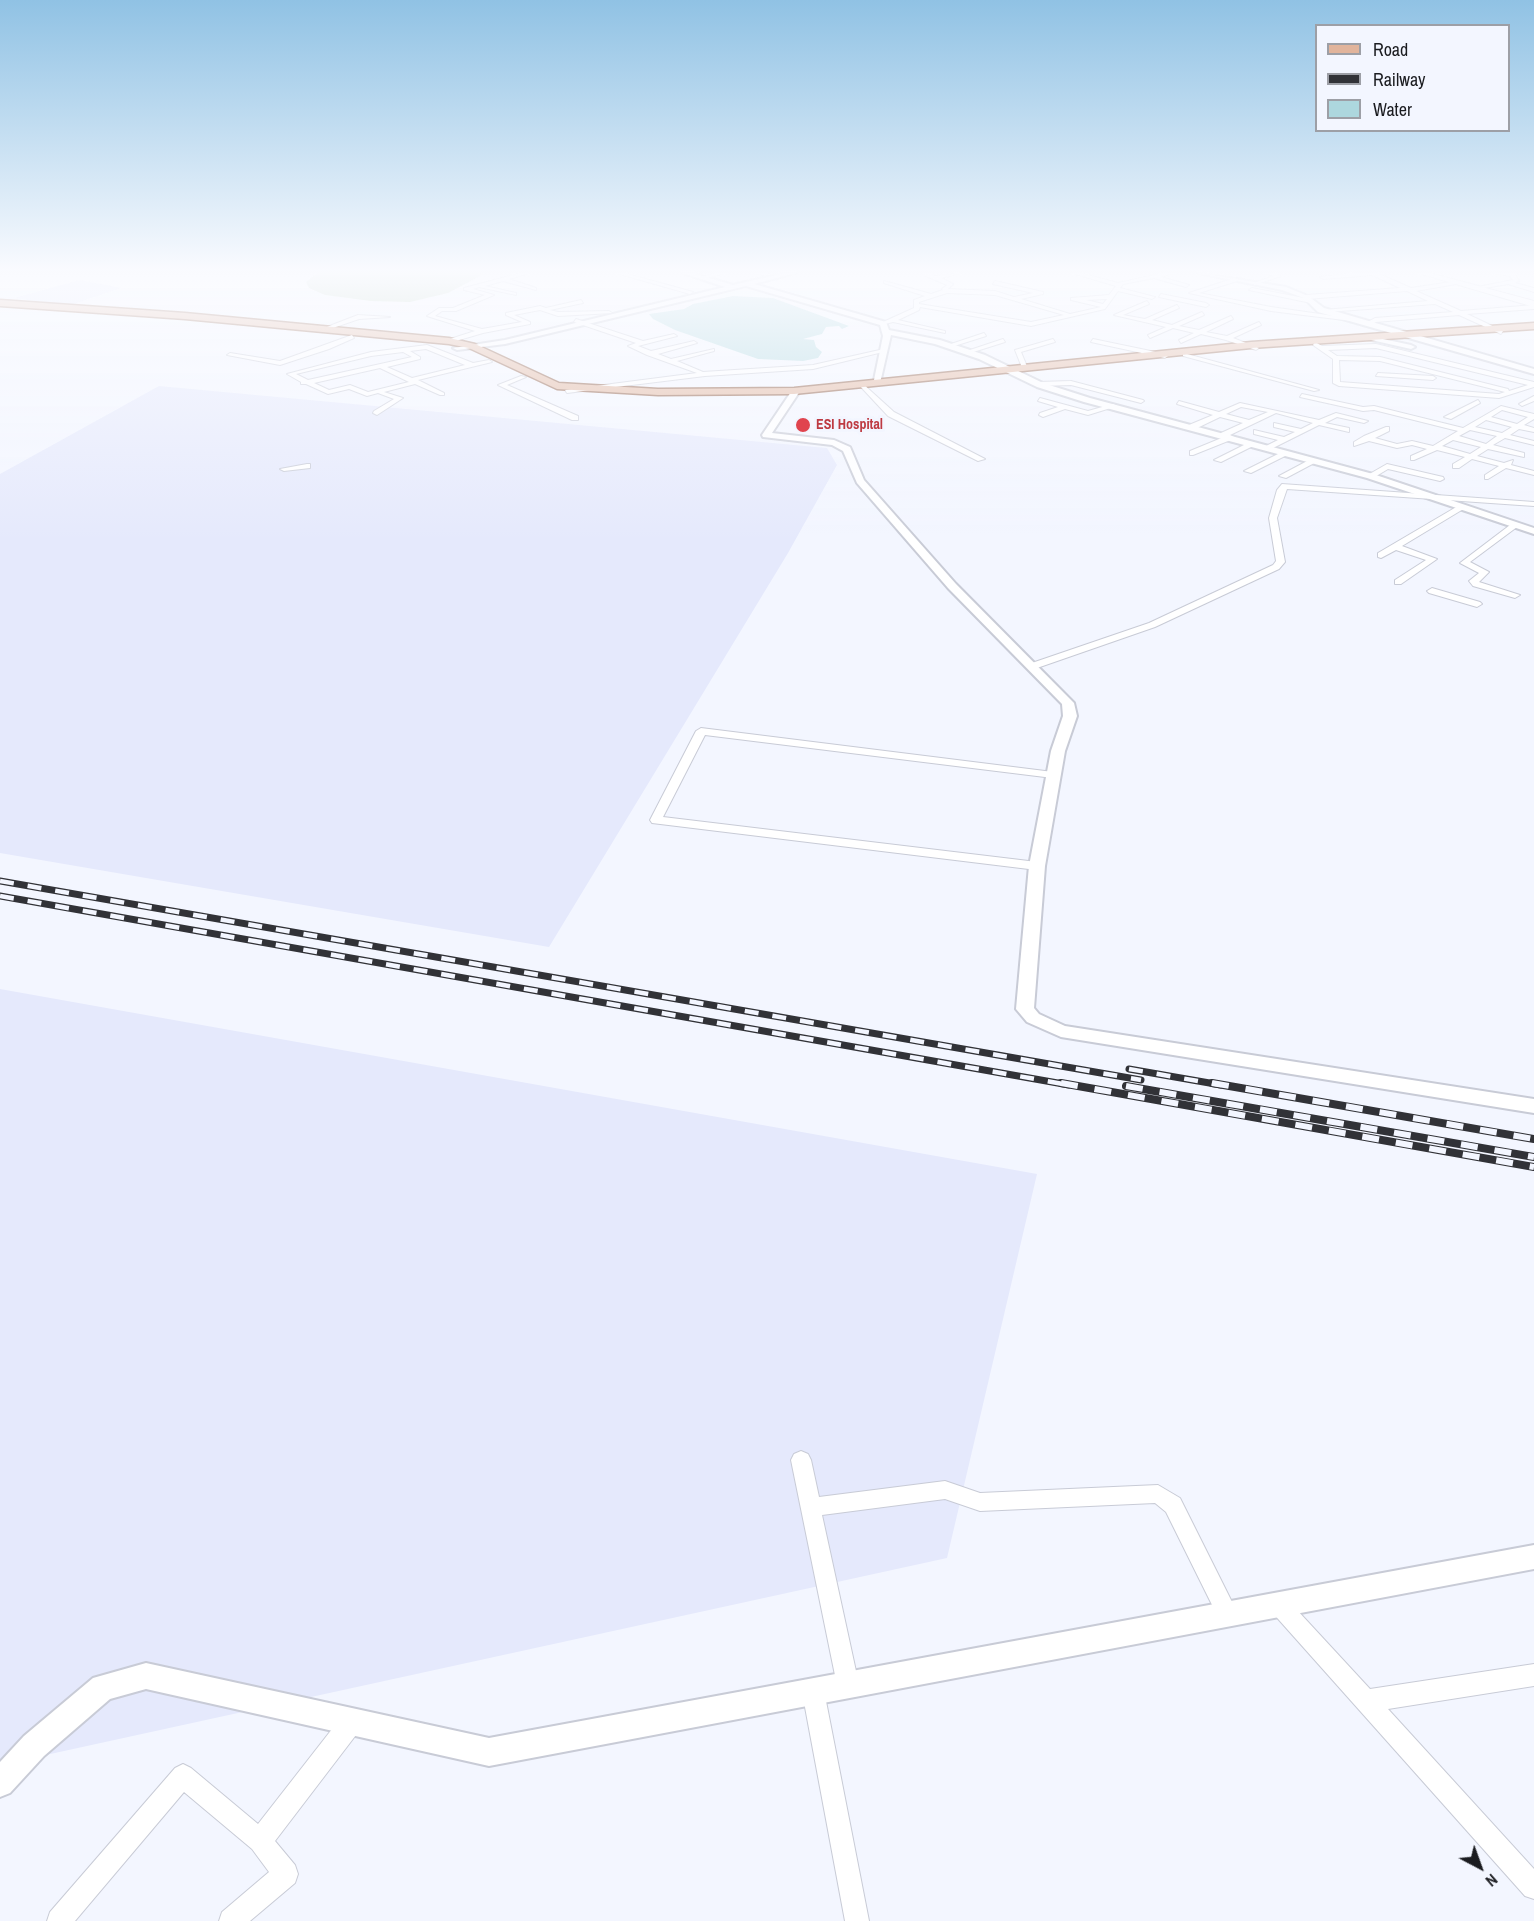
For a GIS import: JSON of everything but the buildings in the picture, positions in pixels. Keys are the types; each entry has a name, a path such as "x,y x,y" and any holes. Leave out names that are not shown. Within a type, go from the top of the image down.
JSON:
{"main road":[{"path":"491,363 538,384 571,390 656,396 796,392 1099,363"},
{"path":"506,363 571,390"},
{"path":"863,386 1091,363"}],"street":[{"path":"280,363 311,369"},
{"path":"340,363 290,374 303,383 328,392 350,387 367,394 485,363"},
{"path":"303,383 396,363"},
{"path":"466,363 472,365"},
{"path":"674,363 705,374"},
{"path":"571,390 705,374 803,368 829,363"},
{"path":"876,383 881,363"},
{"path":"990,363 1038,384 1370,476 1534,531"},
{"path":"1022,363 1025,369"},
{"path":"1214,363 1316,390"},
{"path":"1336,363 1336,383 1339,384 1499,396 1534,385"},
{"path":"1396,363 1514,392"},
{"path":"1443,363 1534,385"},
{"path":"1483,363 1534,374"},
{"path":"1497,363 1534,374"},
{"path":"380,366 441,394"},
{"path":"1378,375 1471,381"},
{"path":"523,376 501,385 575,418"},
{"path":"1038,384 1071,383 1142,401"},
{"path":"863,386 891,414 981,459"},
{"path":"796,392 766,435 834,443 847,449 860,481 952,586 1068,703 1070,716 1058,752 1037,866 1025,1009 1043,1025 1061,1031 1534,1106"},
{"path":"373,393 398,395 400,398 377,413"},
{"path":"1302,396 1502,436 1528,451 1534,464"},
{"path":"1402,398 1478,402 1534,416"},
{"path":"1522,404 1534,398"},
{"path":"1040,400 1091,413 1113,406"},
{"path":"1448,417 1478,402"},
{"path":"1179,403 1251,423"},
{"path":"1192,427 1242,404 1346,430"},
{"path":"1043,415 1064,407"},
{"path":"1414,458 1501,408"},
{"path":"1193,453 1275,411"},
{"path":"1385,419 1399,414"},
{"path":"1269,448 1336,415 1365,421"},
{"path":"1456,466 1534,416"},
{"path":"1485,418 1534,430"},
{"path":"1415,427 1428,422"},
{"path":"1277,425 1301,431"},
{"path":"1357,444 1386,429"},
{"path":"1257,432 1285,440"},
{"path":"1452,437 1487,446 1528,451"},
{"path":"1367,438 1396,446 1412,443 1435,447 1534,473"},
{"path":"1218,460 1253,444"},
{"path":"1488,477 1528,451"},
{"path":"1248,471 1287,453"},
{"path":"1283,476 1314,461"},
{"path":"284,469 307,466"},
{"path":"1370,476 1387,466 1440,479"},
{"path":"1033,666 1152,624 1276,567 1281,562 1273,518 1281,490 1285,486 1534,504"},
{"path":"1381,555 1461,508"},
{"path":"1514,525 1464,562 1485,572 1474,581 1478,585 1515,595"},
{"path":"1395,547 1433,559 1398,582"},
{"path":"1463,600 1478,585"},
{"path":"1432,591 1477,604"},
{"path":"1037,866 656,820 701,730 1053,775"},
{"path":"801,1460 848,1685"},
{"path":"811,1507 945,1490 956,1491 980,1502 1158,1494 1173,1505 1227,1614"},
{"path":"0,1783 34,1746 103,1688 146,1676 489,1752 1534,1557"},
{"path":"1278,1604 1534,1887"},
{"path":"1365,1701 1534,1675"},
{"path":"813,1691 857,1921"},
{"path":"260,1841 351,1723"},
{"path":"59,1921 183,1776 260,1841 286,1874 231,1921"}],"shaded area":[{"path":"159,386 827,448 837,465 788,553 549,947 0,853 0,474"},
{"path":"0,989 1037,1174 947,1558 0,1765"}],"railway":[{"path":"0,881 1141,1080"},
{"path":"0,896 1069,1085"},
{"path":"1129,1069 1221,1085"},
{"path":"1061,1083 1534,1167"},
{"path":"1212,1083 1534,1139"},
{"path":"1126,1086 1534,1157"}],"place":[{"name":"ESI Hospital","path":"803,425"}]}
